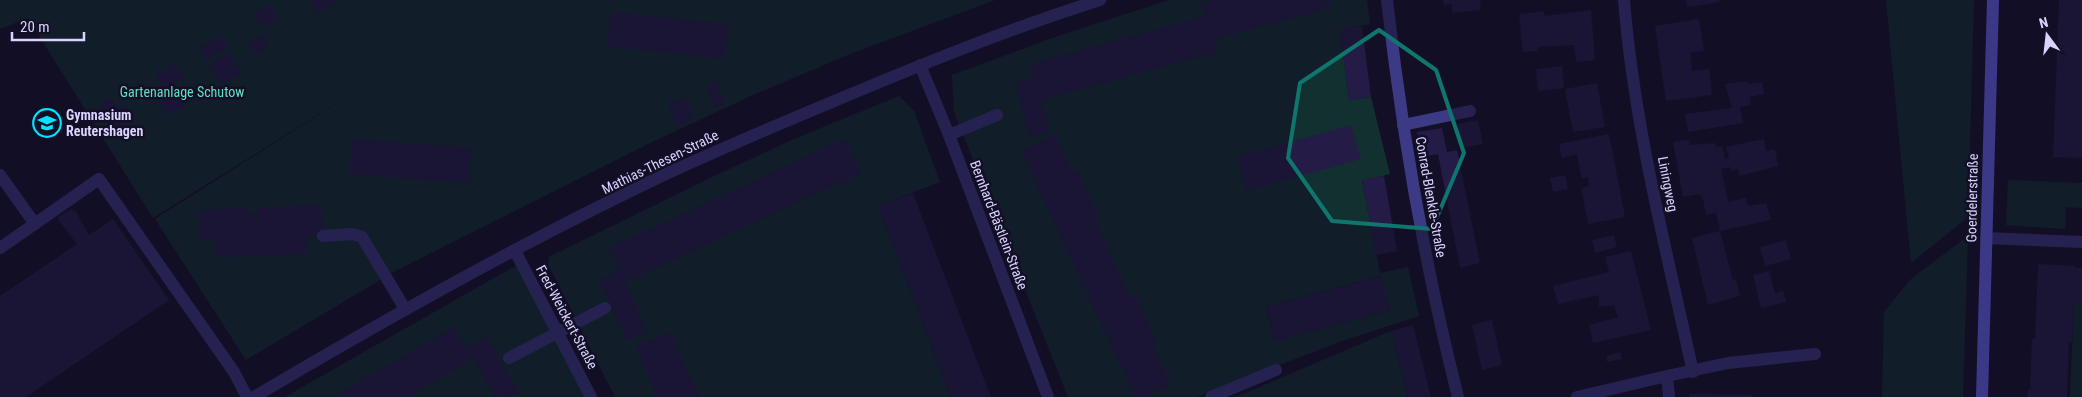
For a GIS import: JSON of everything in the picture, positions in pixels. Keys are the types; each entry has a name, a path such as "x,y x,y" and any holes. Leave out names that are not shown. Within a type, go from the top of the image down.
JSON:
{"street":[{"name":"Mathias-Thesen-Straße","path":"254,397 405,308 665,175 732,144 920,64 1039,19 1100,0"},
{"name":"Conrad-Blenkle-Straße","path":"1387,0 1403,125 1437,315 1458,397"},
{"name":"Liningweg","path":"1624,0 1626,28 1651,182 1693,372"},
{"name":"Goerdelerstraße","path":"1982,397 1992,0"},
{"name":"Bernhard-Bästlein-Straße","path":"920,64 949,135 1048,397"},
{"path":"1403,125 1470,111"},
{"path":"949,135 997,115"},
{"path":"0,175 35,224"},
{"path":"0,248 99,179 234,372 247,397"},
{"path":"323,236 352,234 362,237 405,308"},
{"path":"1986,238 2082,242"},
{"name":"Fred-Weickert-Straße","path":"515,251 592,397"},
{"path":"509,358 605,308"},
{"path":"1577,397 1728,363 1815,354"},
{"path":"1211,397 1276,370"},
{"path":"1667,376 1669,397"}],"highlighted area":[{"path":"1379,30 1436,70 1464,153 1432,229 1332,221 1288,158 1300,83"}],"green space":[{"name":"Gartenanlage Schutow","path":"0,0 995,0 850,54 753,95 650,143 395,271 246,360 155,219 370,82 153,218 28,18 0,29"},
{"path":"1169,0 1367,0 1370,24 1340,29 1349,100 1371,97 1390,174 1362,181 1380,273 1408,267 1419,316 1339,342 1197,397 1068,397 954,112 952,75 1055,37","holes":["1380,276 1390,310 1275,341 1266,307"]},
{"path":"1886,0 1974,0 1968,217 1911,263"},
{"path":"899,96 914,111 940,182 878,206 951,397 615,397 548,266 549,257 794,139"},
{"path":"2008,180 2082,183 2082,208 2066,207 2065,229 2006,225"},
{"path":"1968,236 1963,397 1882,397 1884,312 1911,279"},
{"path":"522,263 591,397 285,397 499,275"},
{"path":"2074,305 2082,305 2082,397 2070,397"},
{"path":"1391,331 1408,397 1236,397"}],"building":[{"path":"313,0 334,0 336,2 317,14 309,2"},
{"path":"1215,0 1328,0 1330,8 1214,39 1217,52 1041,100 1049,132 1030,137 1015,83 1035,77 1031,64 1206,16 1202,4"},
{"path":"1443,0 1480,0 1481,10 1452,13 1452,4 1444,5"},
{"path":"1686,0 1719,0 1720,2 1687,7"},
{"path":"2059,0 2082,0 2082,158 2053,157"},
{"path":"269,5 277,17 262,27 254,14"},
{"path":"1591,10 1595,60 1576,62 1574,45 1538,47 1538,51 1523,52 1519,14 1544,11 1544,16"},
{"path":"611,12 728,24 724,59 607,46"},
{"path":"1699,19 1704,51 1690,53 1692,71 1709,69 1712,95 1666,101 1655,26"},
{"path":"1362,26 1371,97 1349,100 1340,28"},
{"path":"261,34 268,46 256,54 248,42"},
{"path":"218,35 228,47 206,61 200,47"},
{"path":"229,53 241,73 221,85 209,65"},
{"path":"175,64 184,77 165,89 155,76"},
{"path":"1562,66 1564,88 1538,91 1536,69"},
{"path":"1748,81 1748,84 1762,82 1764,94 1750,97 1751,105 1740,107 1743,123 1688,132 1685,114 1732,108 1725,84"},
{"path":"716,82 724,104 714,108 706,86"},
{"path":"1597,83 1605,127 1573,132 1565,89"},
{"path":"176,86 187,104 168,115 157,98"},
{"path":"685,97 694,119 677,126 668,104"},
{"path":"111,98 118,109 125,105 129,112 112,123 99,105"},
{"path":"125,118 133,130 121,138 114,125"},
{"path":"1478,120 1483,144 1462,148 1457,124"},
{"path":"1351,125 1361,159 1246,191 1237,157"},
{"path":"1442,128 1447,152 1457,150 1480,263 1460,268 1438,154 1422,157 1417,132"},
{"path":"1609,134 1625,217 1588,224 1581,188 1589,186 1588,177 1582,179 1577,154 1562,158 1559,144"},
{"path":"1055,135 1072,172 1077,170 1100,221 1096,223 1130,297 1135,295 1158,345 1153,348 1171,385 1146,397 1135,397 1021,151"},
{"path":"352,139 471,148 469,183 350,174"},
{"path":"845,139 861,173 625,282 647,331 627,341 599,280 620,270 609,248"},
{"path":"1693,139 1689,141 1690,145 1715,143 1716,147 1722,146 1725,159 1729,158 1726,147 1764,139 1766,151 1775,149 1778,166 1739,176 1738,169 1731,171 1730,167 1721,169 1728,202 1746,198 1748,206 1766,203 1771,220 1720,231 1716,213 1706,215 1703,199 1699,194 1683,197 1673,142"},
{"path":"1565,175 1568,189 1553,192 1550,178"},
{"path":"1384,176 1397,251 1376,255 1362,180"},
{"path":"913,193 991,397 951,397 878,206"},
{"path":"322,205 323,236 308,236 308,254 216,257 216,240 200,241 199,210 247,208 247,213 259,213 258,208"},
{"path":"71,209 75,210 89,235 113,219 169,300 26,397 0,397 0,296 77,244 58,217"},
{"path":"1720,231 1733,280 1736,279 1740,296 1708,305 1692,238"},
{"path":"1614,235 1617,247 1595,253 1592,240"},
{"path":"1786,240 1791,259 1765,266 1760,247"},
{"path":"1631,251 1651,330 1593,343 1589,325 1618,317 1614,305 1599,307 1599,295 1558,304 1553,286 1609,272 1605,257"},
{"path":"2038,264 2082,268 2082,305 2074,305 2072,342 2069,342 2067,397 2027,397 2028,390 2030,390 2032,339 2035,339"},
{"path":"1769,271 1775,293 1783,290 1786,302 1761,308 1753,275"},
{"path":"1381,276 1390,310 1275,341 1266,307"},
{"path":"1492,320 1502,365 1482,370 1472,325"},
{"path":"1413,325 1431,397 1408,397 1391,331"},
{"path":"454,327 467,349 487,337 520,395 495,397 473,359 408,397 334,397"},
{"path":"670,332 699,397 657,397 635,347"},
{"path":"1620,352 1622,359 1607,362 1606,356"},
{"path":"1690,394 1752,395 1752,397 1690,397"}],"place":[{"name":"Gymnasium Reutershagen","path":"47,123"}]}
